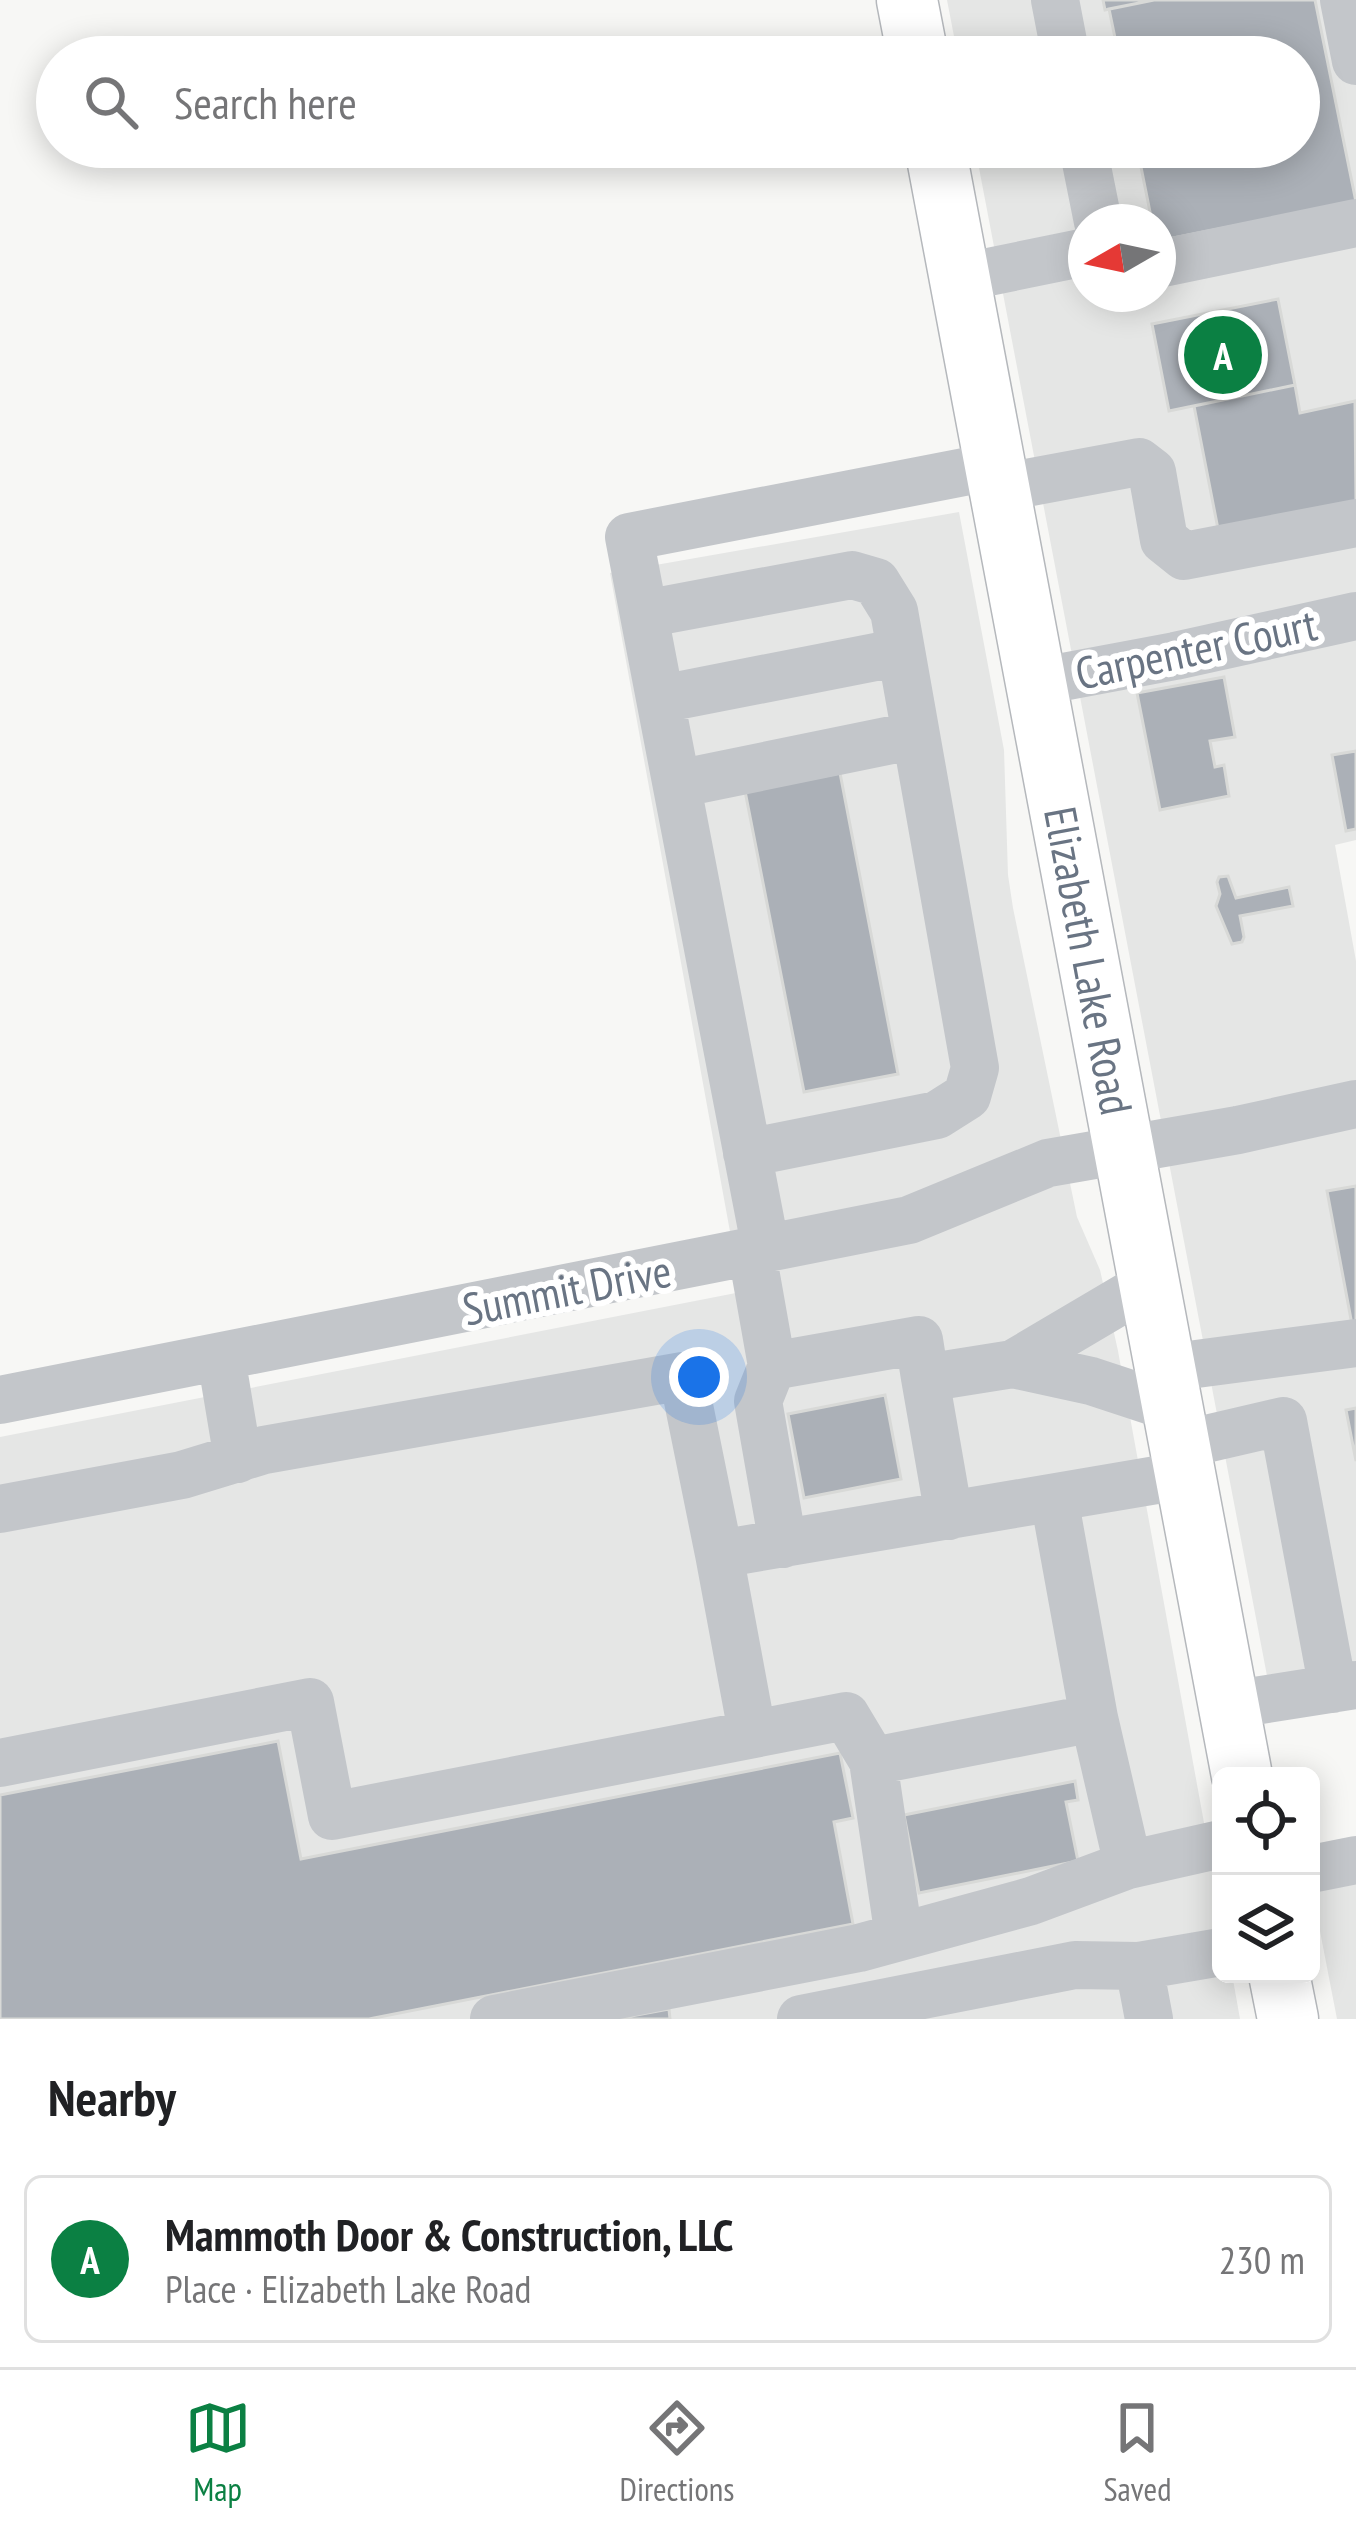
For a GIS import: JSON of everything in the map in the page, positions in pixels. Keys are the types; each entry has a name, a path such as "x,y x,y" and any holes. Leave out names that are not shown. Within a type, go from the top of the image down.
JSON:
{"main road":[{"path":"907,0 913,36"},
{"name":"Elizabeth Lake Road","path":"939,168 1240,1767"},
{"path":"1281,1983 1288,2019"}],"street":[{"path":"1055,0 1062,36"},
{"path":"1349,4 1356,61"},
{"path":"1087,168 1094,204"},
{"path":"1176,260 1356,223"},
{"path":"959,278 1068,256"},
{"path":"782,1544 758,1401 772,1366 747,1153 629,537 997,477 1139,462 1152,472 1164,540 1184,556 1356,523"},
{"path":"644,614 852,575 876,582 894,610 975,1067 967,1096 937,1115 747,1153"},
{"name":"Carpenter Court","path":"1036,682 1356,616"},
{"path":"661,699 901,652"},
{"path":"677,784 916,735"},
{"name":"Summit Drive","path":"0,1400 909,1220 1048,1163 1356,1104"},
{"path":"1013,1364 1150,1282"},
{"path":"772,1366 920,1340 949,1516"},
{"path":"719,1555 1054,1498 1176,1424 1356,1343"},
{"path":"221,1357 238,1459"},
{"path":"926,1378 1013,1364 1090,1381 1176,1424 1283,1421 1344,1687 1229,1705"},
{"path":"0,1509 182,1475 306,1442 683,1376 752,1732"},
{"path":"1054,1498 1094,1718 1128,1865"},
{"path":"0,1763 310,1702 332,1816 845,1716 873,1761 899,1937"},
{"path":"873,1761 1094,1718"},
{"path":"494,2019 860,1948 1030,1901 1128,1865 1212,1846"},
{"path":"1320,1867 1356,1860"},
{"path":"801,2019 1075,1965 1139,1966 1212,1954"},
{"path":"1139,1966 1149,2019"}],"shaded area":[{"path":"947,0 1356,0 1356,840 1335,845 1356,961 1356,1667 1268,1681 979,168 1320,168 1320,36 954,36"},
{"path":"959,512 1004,750 1013,908 1077,1217 1100,1270 1118,1351 1212,1867 1212,1983 1234,1983 1240,2019 0,2019 0,1437 741,1292 610,573"},
{"path":"1356,1882 1356,2019 1337,2019 1320,1931 1320,1889"}],"building":[{"path":"1103,0 1154,0 1105,10"},
{"path":"1154,0 1315,0 1356,202 1176,237 1176,204 1148,204 1141,168 1320,168 1320,36 1115,36 1109,9"},
{"path":"1278,299 1295,385 1169,411 1152,324"},
{"path":"1295,385 1300,413 1355,401 1356,501 1218,529 1194,406"},
{"path":"1224,677 1235,737 1210,741 1215,767 1224,765 1229,796 1160,810 1137,693"},
{"path":"1356,751 1356,829 1346,831 1332,755"},
{"path":"840,773 898,1074 804,1092 745,791"},
{"path":"1228,876 1236,898 1289,887 1293,906 1240,916 1244,937 1232,944 1216,906 1219,877"},
{"path":"1356,1186 1356,1329 1353,1330 1327,1191"},
{"path":"885,1395 901,1479 804,1498 788,1414"},
{"path":"1356,1408 1356,1461 1346,1410"},
{"path":"278,1741 301,1859 840,1753 853,1818 834,1822 853,1924 369,2019 0,2019 0,1795"},
{"path":"1075,1781 1078,1800 1066,1802 1078,1861 919,1893 904,1815"},
{"path":"669,2009 670,2019 615,2019"}],"place":[{"name":"Mammoth Door & Construction, LLC","path":"1223,355"}]}
